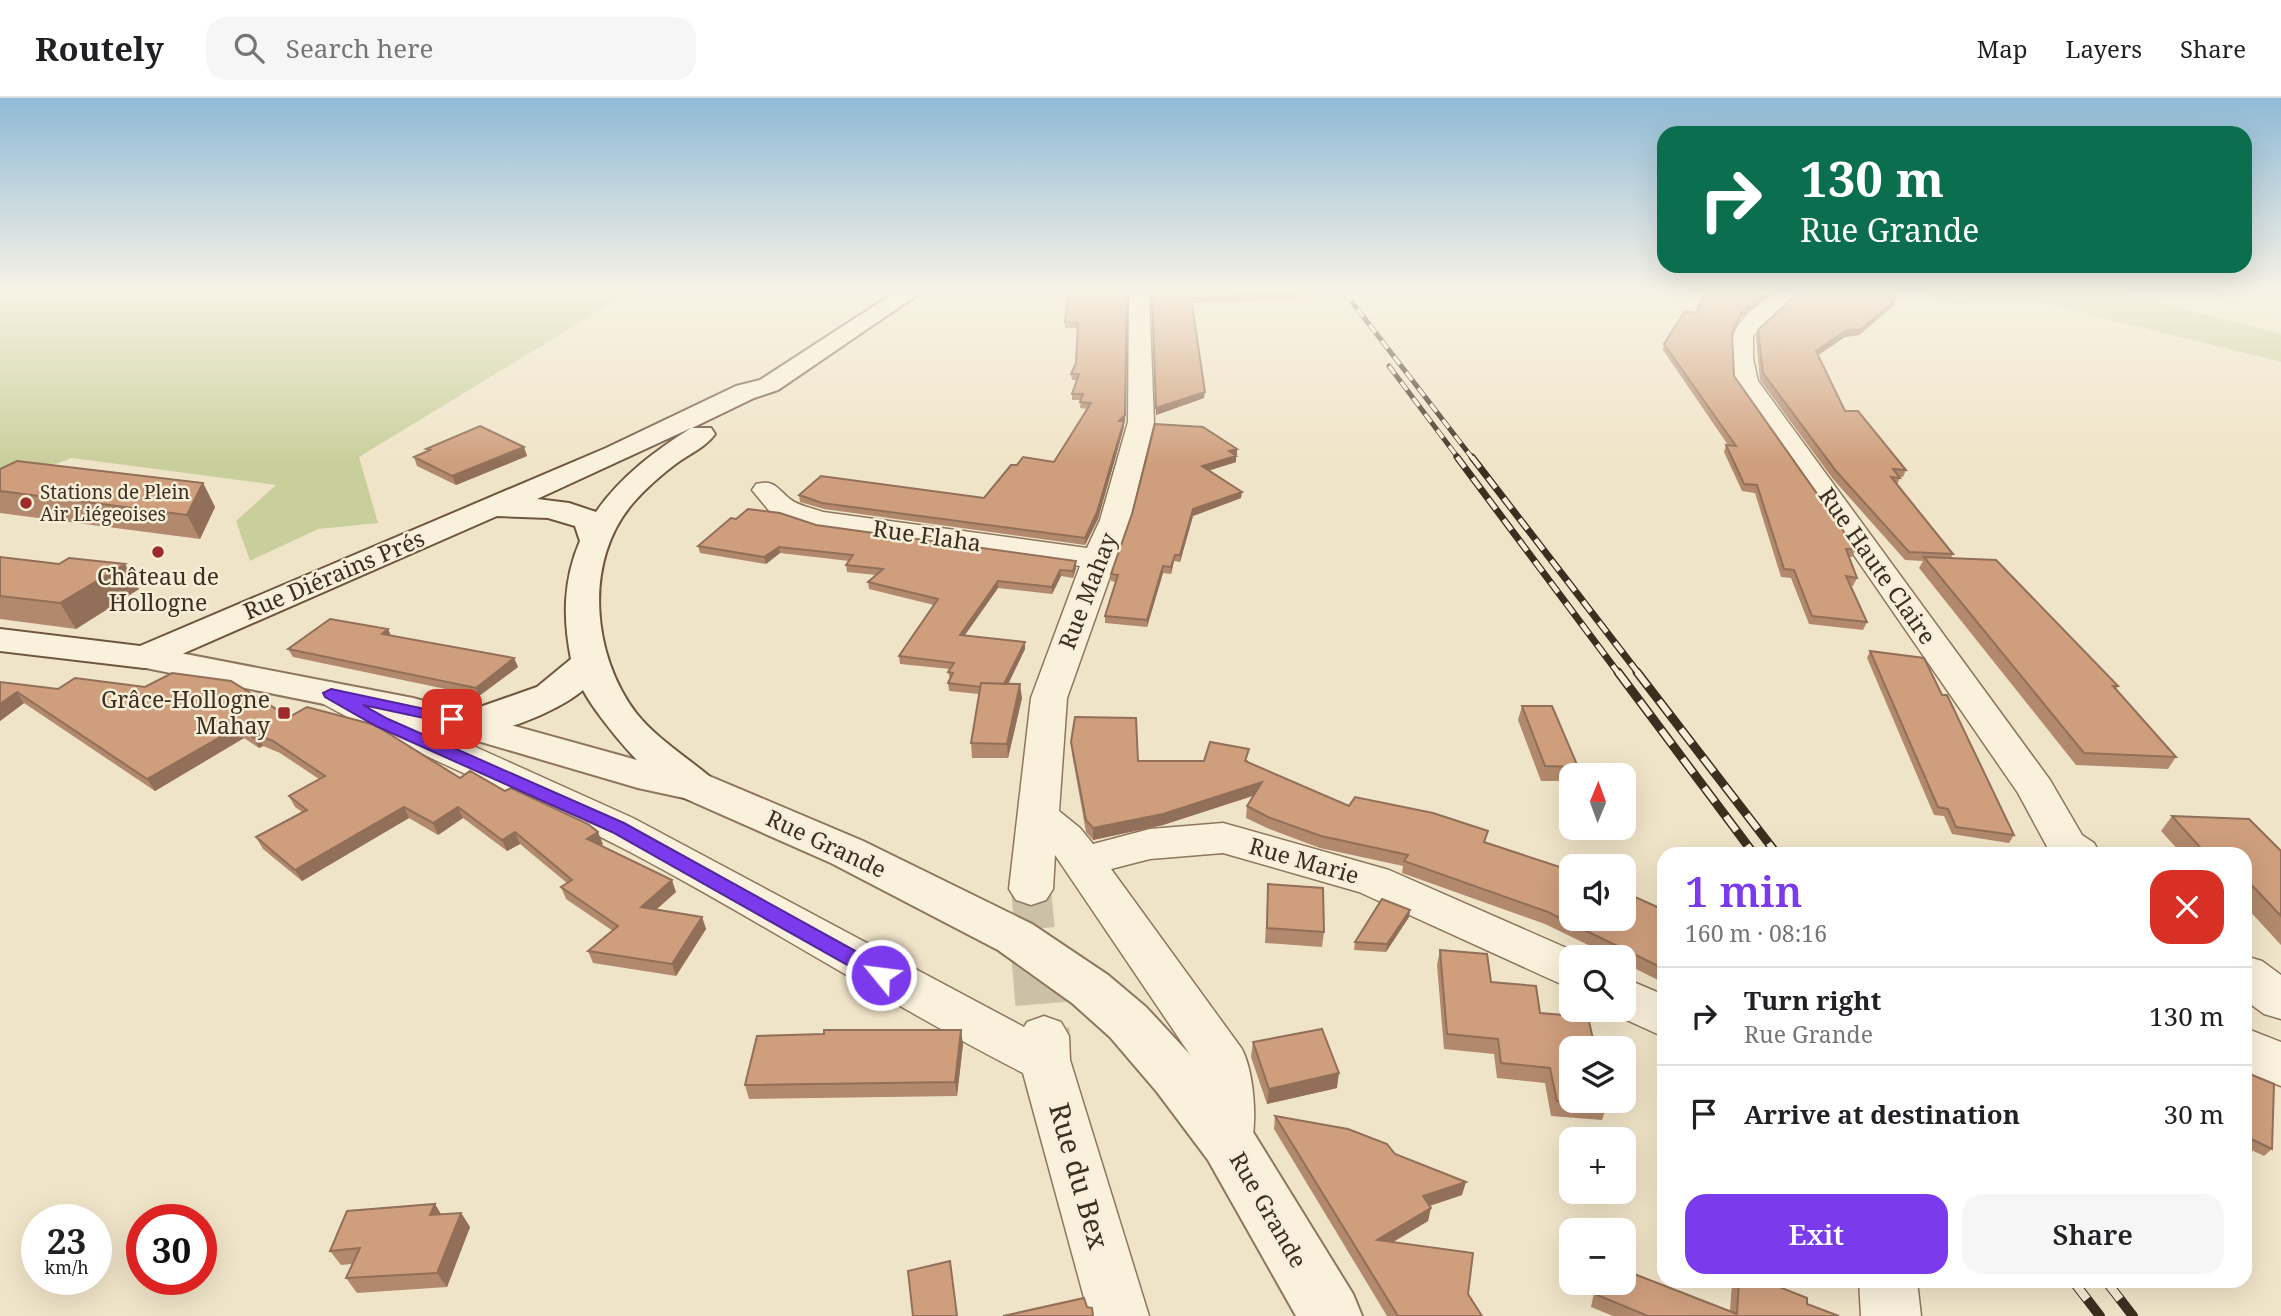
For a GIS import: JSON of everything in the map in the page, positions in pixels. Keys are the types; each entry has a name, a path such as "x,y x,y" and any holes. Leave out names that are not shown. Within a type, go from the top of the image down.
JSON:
{"main road":[{"name":"Rue Diérains Prés","path":"144,657 396,547 487,511 654,437 745,392 769,386 823,350"},
{"name":"Rue Diérains Prés","path":"694,786 642,744 621,720 588,662 581,619 581,585 594,539 623,498 645,473 704,432 764,397 769,386"},
{"name":"Rue Diérains Prés","path":"487,511 562,509 589,521 594,539"},
{"name":"Rue Grande","path":"0,640 144,657 194,670 331,693 471,724 643,775 694,786 807,833 902,878 1015,937 1055,962 1128,1022 1176,1076 1228,1142 1331,1316"},
{"path":"471,724 548,696 582,672 588,662"}],"street":[{"name":"Rue Mahay","path":"1031,889 1040,817 1039,778 1049,698 1119,508 1142,422 1140,350"},
{"name":"Rue Haute Claire","path":"1741,350 1746,381 2036,789 2068,847"},
{"name":"Rue Flaha","path":"766,490 781,507 818,520 1098,559"},
{"name":"Rue du Bex","path":"331,693 382,723 618,828 977,1028 1045,1048 1119,1316"},
{"path":"1040,817 1065,838 1083,862 1224,1063 1228,1142"},
{"name":"Rue Marie","path":"1083,862 1150,844 1223,838 1374,881 1559,965"},
{"path":"2252,979 2281,1000"},
{"path":"1636,1003 1657,1014"},
{"path":"2252,1052 2281,1065"},
{"path":"1889,1288 1891,1316"}],"green space":[{"path":"0,350 535,350 359,457 378,523 318,529 250,561 236,521 276,485 72,458 0,484"},
{"path":"2232,350 2281,350 2281,362"}],"building":[{"path":"1077,350 1126,350 1125,415 1119,421 1124,421 1097,512 1085,538 822,503 799,495 821,476 984,498 1011,465 1017,465 1023,457 1054,462 1091,403 1080,402 1083,394 1072,394 1079,374 1071,374 1076,363"},
{"path":"1154,350 1199,350 1205,392 1156,408"},
{"path":"1668,350 1733,350 1734,376 1856,549 1846,549 1857,578 1846,576 1867,622 1812,616 1794,570 1784,569 1757,485 1744,484 1726,445 1736,446"},
{"path":"1760,350 1818,350 1845,411 1858,411 1906,470 1893,469 1900,478 1891,477 1953,554 1909,552 1836,471 1763,373"},
{"path":"1155,424 1203,427 1237,449 1229,451 1236,456 1202,466 1242,492 1193,509 1180,555 1175,555 1171,567 1163,566 1147,620 1105,616 1118,575 1111,574 1132,514"},
{"path":"480,426 524,447 452,476 414,457 430,450 426,449"},
{"path":"17,461 203,483 187,515 0,491 0,469"},
{"path":"748,509 780,513 816,525 1076,561 1073,571 1060,570 1052,587 998,581 960,635 1025,642 1004,684 981,683 980,687 948,683 953,673 948,672 954,663 899,656 938,599 868,582 883,569 846,565 853,555 779,547 764,557 698,546 731,518 736,519"},
{"path":"0,557 59,564 69,558 125,564 60,603 0,596"},
{"path":"1924,557 1996,560 2118,686 2113,686 2176,757 2084,753"},
{"path":"330,619 388,629 382,634 514,658 476,688 288,649"},
{"path":"1870,651 1924,658 1942,695 1947,695 2014,835 1956,827 1948,809 1938,807"},
{"path":"172,673 231,681 289,717 307,707 375,725 460,778 470,771 505,791 511,788 588,824 598,832 587,839 672,880 641,907 702,917 672,964 588,951 618,926 561,887 572,880 515,832 502,840 458,807 433,823 404,807 295,870 256,837 307,810 289,796 325,776 273,741 257,735 253,737 238,727 147,779 17,692 0,704 0,682 58,689 75,678 145,687"},
{"path":"981,683 1020,684 1007,744 971,743"},
{"path":"1522,706 1552,706 1576,763 1545,766"},
{"path":"1075,717 1136,718 1138,761 1204,761 1210,742 1249,749 1245,761 1349,806 1355,797 1433,813 1488,831 1484,842 1559,867 1559,917 1404,861 1408,855 1321,836 1268,817 1247,806 1262,782 1163,814 1093,828 1086,820 1071,742"},
{"path":"2172,816 2249,819 2281,851 2281,916 2252,885 2252,847 2200,847"},
{"path":"1268,884 1323,888 1324,932 1267,928"},
{"path":"1636,897 1657,907 1657,966 1636,955 1636,945 1615,945 1587,931 1636,931"},
{"path":"1382,899 1410,910 1387,944 1355,942"},
{"path":"1440,950 1487,954 1491,982 1536,986 1540,1013 1559,1015 1559,1022 1589,1022 1592,1036 1559,1036 1559,1101 1550,1068 1501,1063 1498,1039 1447,1034"},
{"path":"1322,1029 1339,1073 1269,1089 1253,1042"},
{"path":"824,1030 961,1030 955,1082 745,1085 757,1036 824,1034"},
{"path":"2252,1075 2274,1084 2272,1149 2252,1139"},
{"path":"1275,1116 1348,1129 1387,1144 1395,1154 1466,1182 1423,1196 1431,1208 1377,1240 1473,1253 1468,1294 1482,1316 1398,1316"},
{"path":"435,1204 430,1215 461,1213 437,1273 346,1278 360,1248 330,1251 347,1211"},
{"path":"950,1261 957,1316 913,1316 908,1271"},
{"path":"1636,1275 1657,1283 1657,1288 1670,1288 1737,1314 1739,1288 1782,1288 1807,1298 1807,1304 1839,1316 1648,1316 1597,1295 1636,1295"},
{"path":"1084,1298 1087,1307 1092,1308 1093,1316 1003,1316"}],"tunnel":[{"path":"1031,889 1037,954"},
{"path":"1037,952 1044,1035"}],"railway":[{"path":"1389,350 1473,459"},
{"path":"1389,366 1459,459"},
{"path":"1457,457 1619,674"},
{"path":"1472,457 1639,674"},
{"path":"1618,672 1749,847"},
{"path":"1637,672 1772,847"},
{"path":"2078,1288 2100,1316"},
{"path":"2111,1288 2133,1316"}],"place":[{"name":"Stations de Plein Air Liégeoises","path":"26,503"},
{"name":"Château de Hollogne","path":"158,552"},
{"name":"Grâce-Hollogne Mahay","path":"284,713"}],"route":[{"path":"452,719 331,693 382,723 618,828 881,975"}]}
